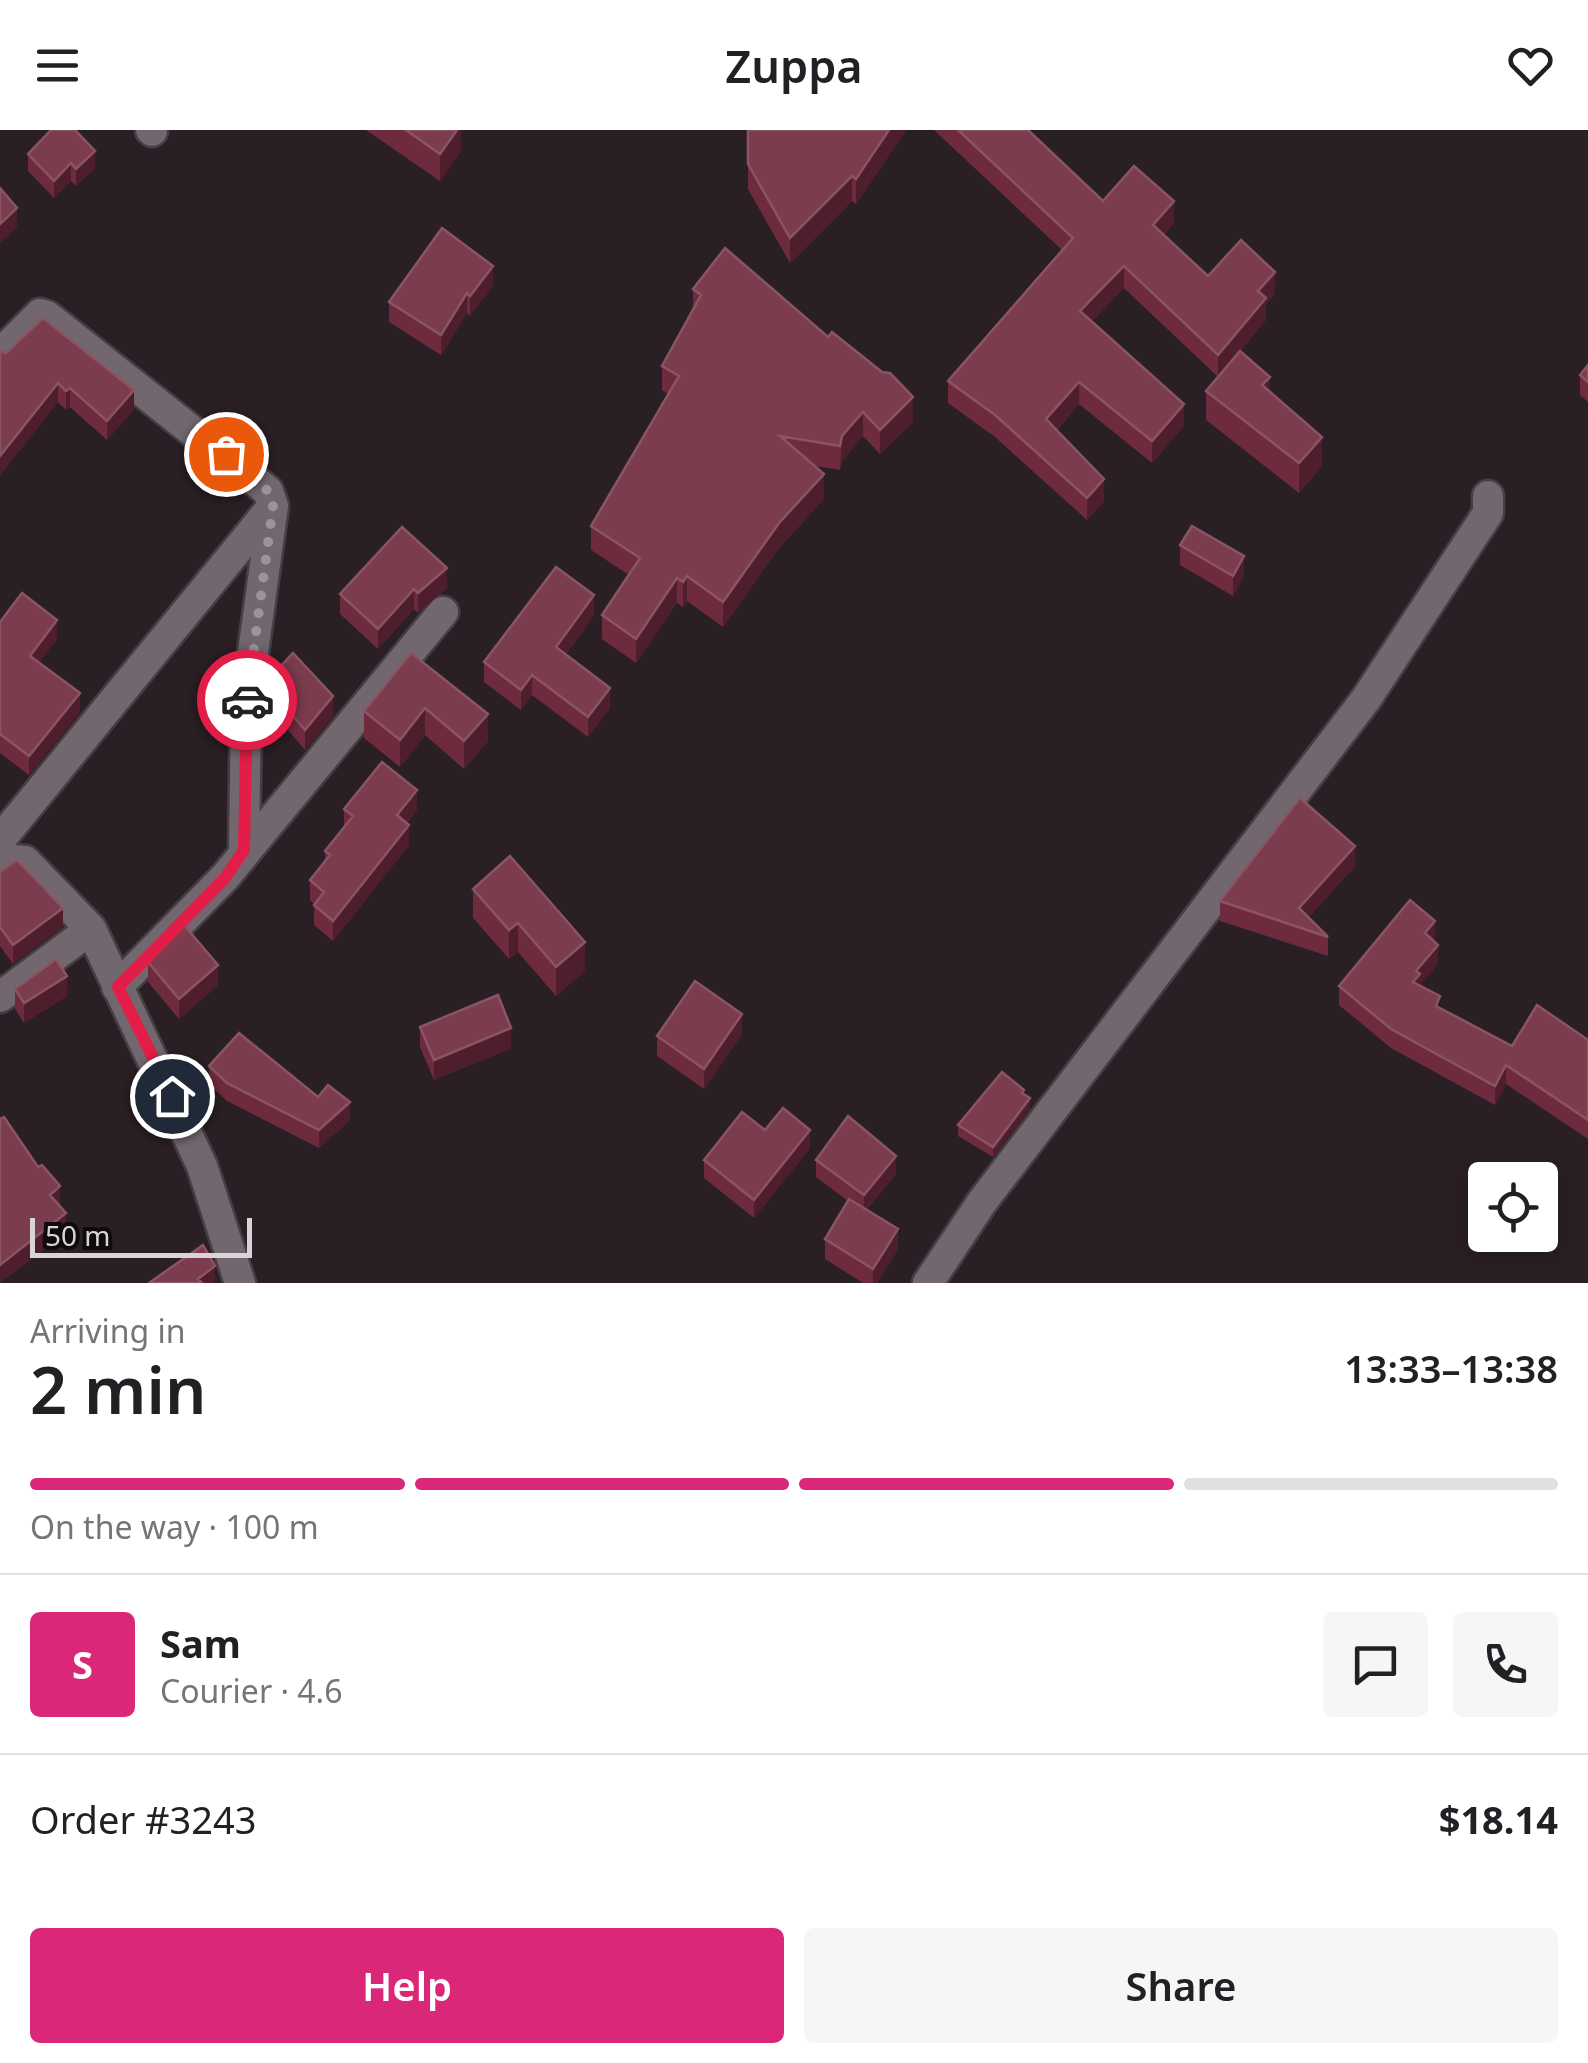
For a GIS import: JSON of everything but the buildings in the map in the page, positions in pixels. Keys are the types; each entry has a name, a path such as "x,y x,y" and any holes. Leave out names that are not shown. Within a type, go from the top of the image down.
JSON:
{"street":[{"path":"0,354 27,323 40,314 47,316 256,478 273,506 246,704 244,850"},
{"path":"928,1283 1006,1171 1366,699 1488,513 1488,496"},
{"path":"0,840 273,506"},
{"path":"118,987 225,878 244,850 443,612"},
{"path":"0,859 26,861 91,929 157,1061 202,1166 240,1283"},
{"path":"0,997 91,929"}],"way so far":[{"path":"226,454 268,491 273,506 247,700"}],"route":[{"path":"172,1096 118,987 225,878 244,850 247,700"}]}
